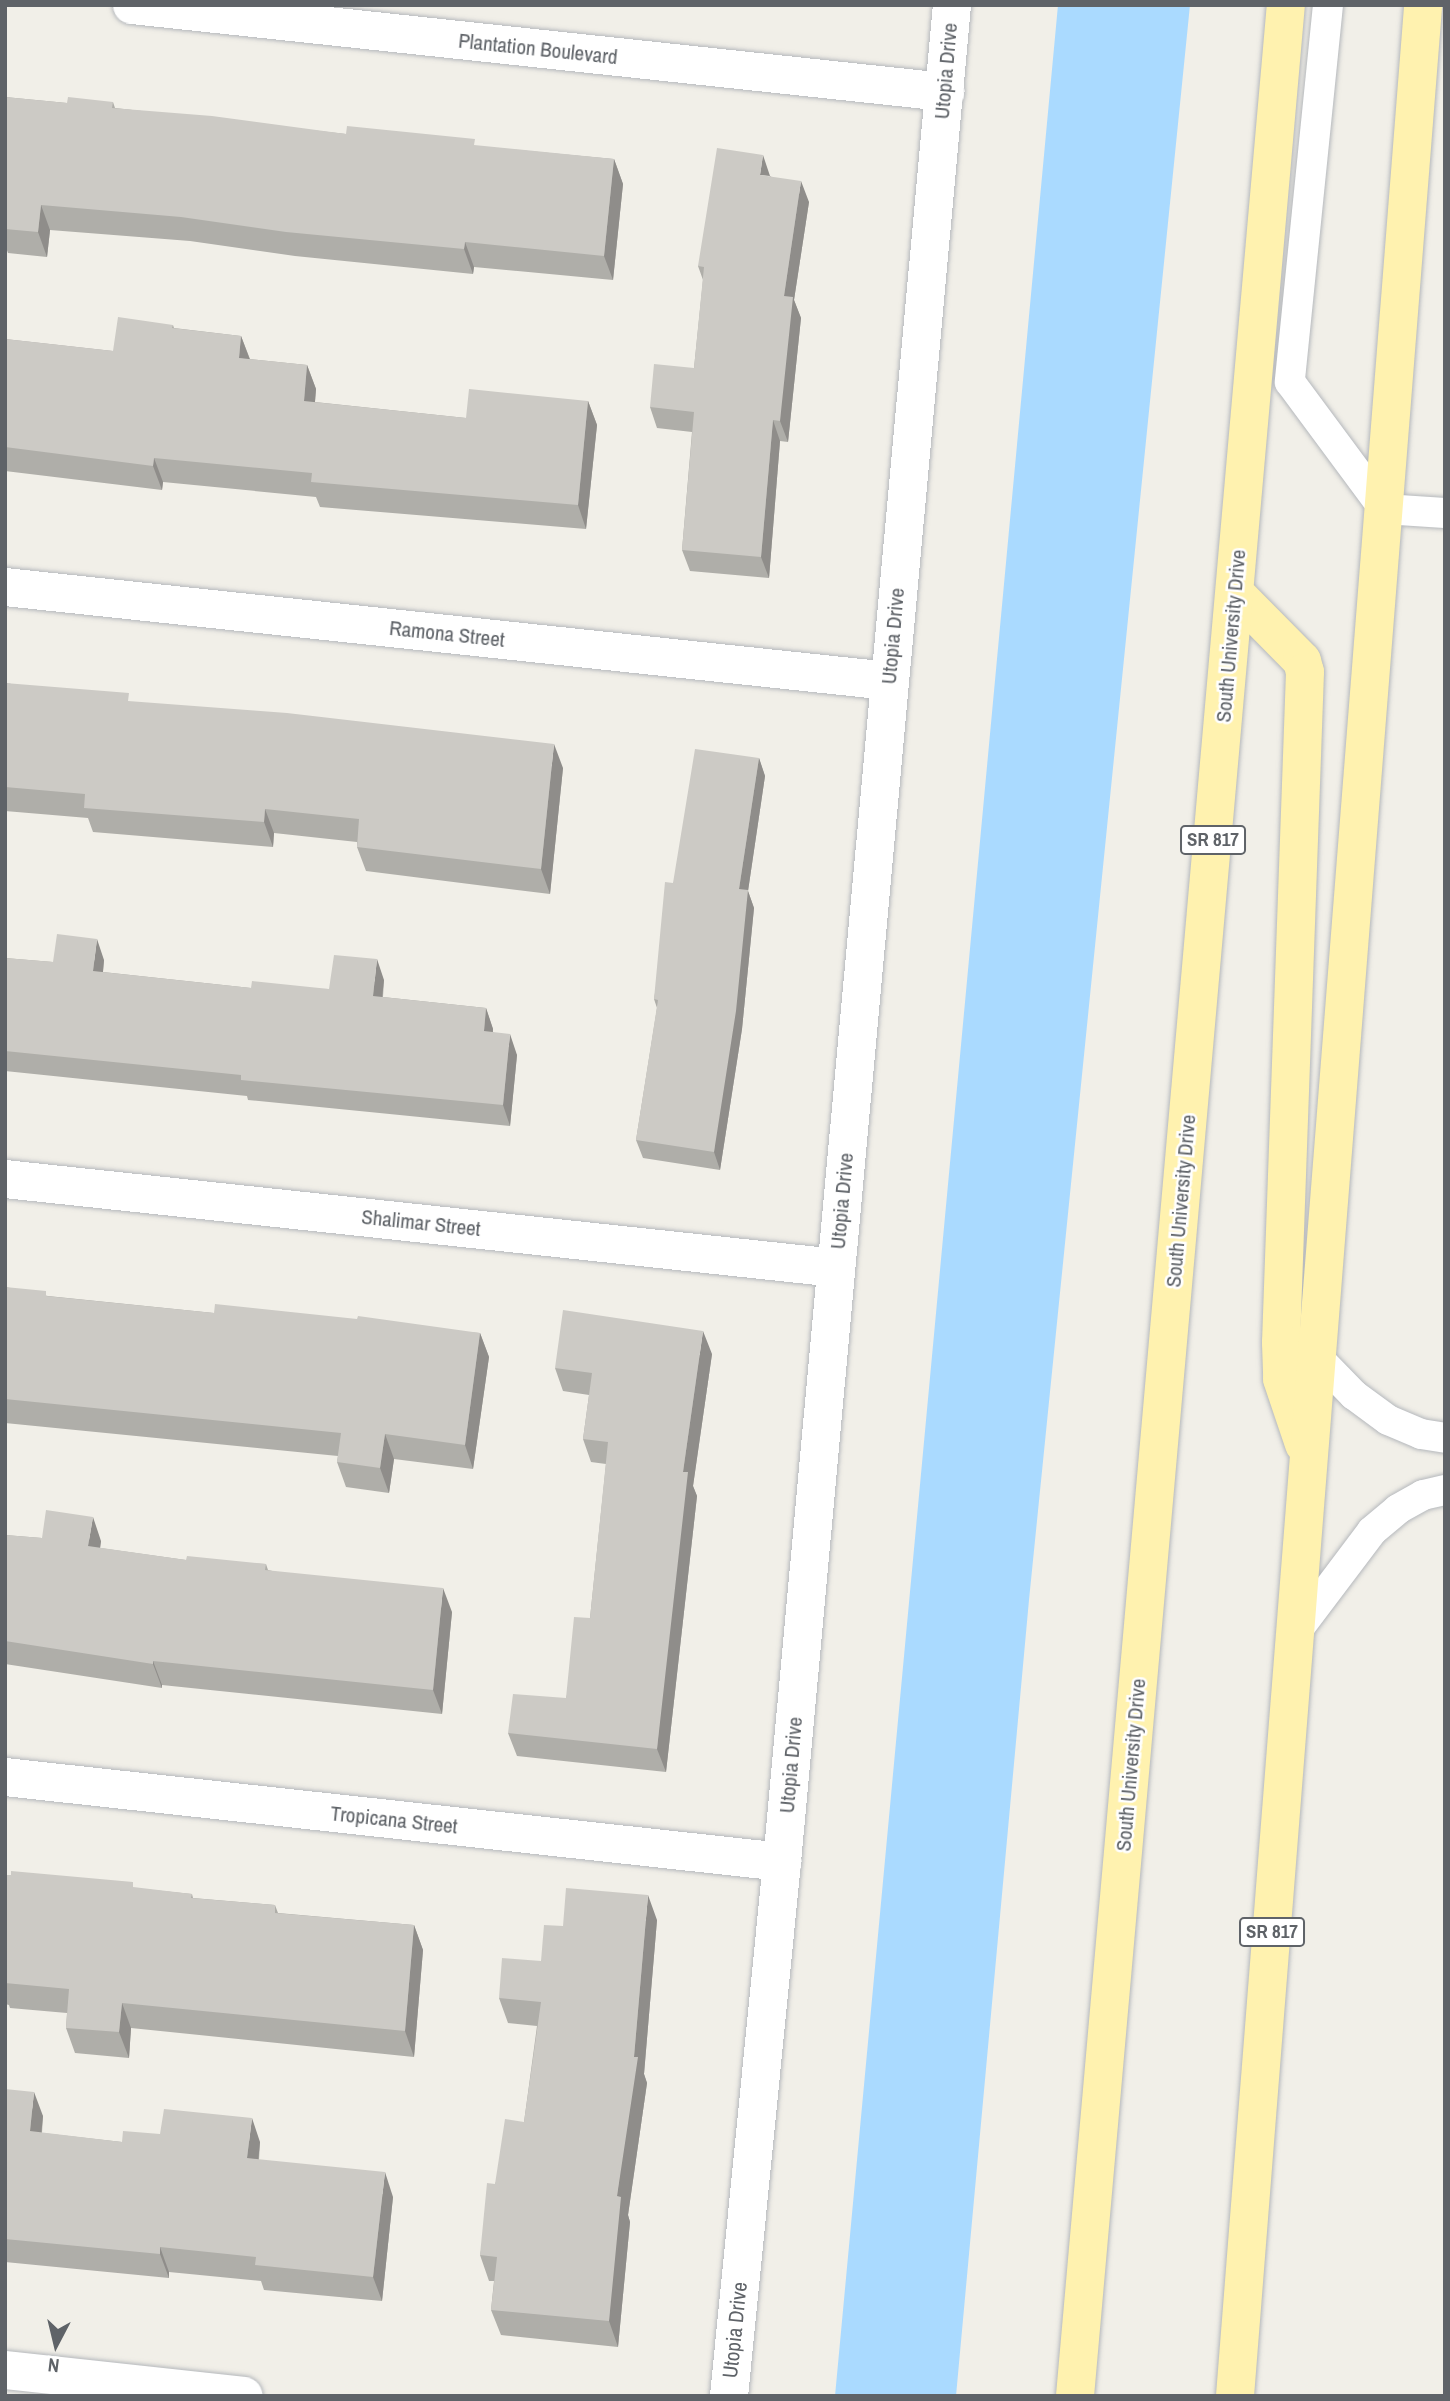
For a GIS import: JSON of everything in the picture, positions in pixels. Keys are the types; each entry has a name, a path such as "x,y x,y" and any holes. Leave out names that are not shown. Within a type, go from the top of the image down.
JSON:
{"main road":[{"name":"South University Drive","path":"1075,2396 1286,5"},
{"name":"SR 817","path":"1235,2396 1423,5"},
{"path":"1234,593 1302,661 1305,672 1282,1379 1309,1460"}],"street":[{"name":"Plantation Boulevard","path":"132,5 945,92"},
{"name":"Utopia Drive","path":"729,2396 782,1862 952,5"},
{"name":"Ramona Street","path":"5,587 889,681"},
{"name":"Shalimar Street","path":"5,1179 836,1268"},
{"name":"Tropicana Street","path":"5,1777 782,1862"},
{"path":"5,2370 244,2396"}],"lane":[{"path":"1328,5 1290,382 1384,509 1445,513"},
{"path":"1317,1357 1354,1395 1388,1420 1421,1434 1445,1438"},
{"path":"1296,1632 1372,1531 1398,1508 1423,1495 1445,1490"}],"water":[{"path":"1058,5 1190,5 1029,1600 956,2396 835,2396"}],"building":[{"path":"5,97 67,103 68,97 113,102 112,108 212,116 346,134 347,126 475,139 474,145 614,159 604,256 465,242 464,249 286,232 181,217 41,205 38,232 5,229"},
{"path":"717,148 763,155 760,175 801,181 784,296 793,297 780,421 773,420 761,557 682,550 694,412 650,407 654,364 694,368 704,267 698,266"},
{"path":"118,317 173,325 172,328 241,336 239,358 307,365 304,401 466,418 469,389 588,401 578,505 311,482 312,473 154,458 153,466 5,447 5,339 113,351"},
{"path":"5,683 129,693 128,701 287,713 554,744 541,869 357,847 359,819 265,809 264,822 84,808 85,794 5,787"},
{"path":"695,749 759,758 739,889 748,890 736,1011 714,1152 636,1140 658,1000 654,999 665,882 673,883"},
{"path":"57,934 97,939 93,971 251,988 252,981 329,989 334,955 377,959 373,996 486,1008 484,1031 510,1034 503,1105 241,1080 241,1075 5,1051 5,958 53,962"},
{"path":"5,1287 46,1291 46,1296 214,1313 215,1304 357,1319 358,1316 480,1333 465,1445 385,1434 380,1468 337,1462 341,1433 5,1399"},
{"path":"563,1310 703,1331 683,1472 688,1472 657,1749 508,1733 513,1694 566,1698 574,1617 590,1618 608,1442 583,1439 592,1373 555,1368"},
{"path":"46,1510 93,1517 88,1546 186,1560 187,1556 266,1564 265,1570 443,1588 433,1690 153,1661 153,1664 5,1641 5,1535 42,1538"},
{"path":"11,1871 133,1882 133,1887 192,1894 191,1898 275,1905 275,1913 414,1925 405,2031 122,2003 119,2032 66,2028 69,1989 5,1983 5,1875 11,1875"},
{"path":"566,1888 648,1895 634,2057 638,2057 617,2196 621,2197 609,2321 491,2310 497,2257 480,2255 487,2183 495,2184 505,2119 524,2122 541,2002 499,1998 502,1958 541,1961 544,1925 563,1926"},
{"path":"5,2089 34,2092 30,2131 122,2142 123,2131 160,2134 164,2109 252,2118 247,2158 385,2172 373,2277 255,2265 256,2257 160,2247 160,2254 5,2239"}]}
